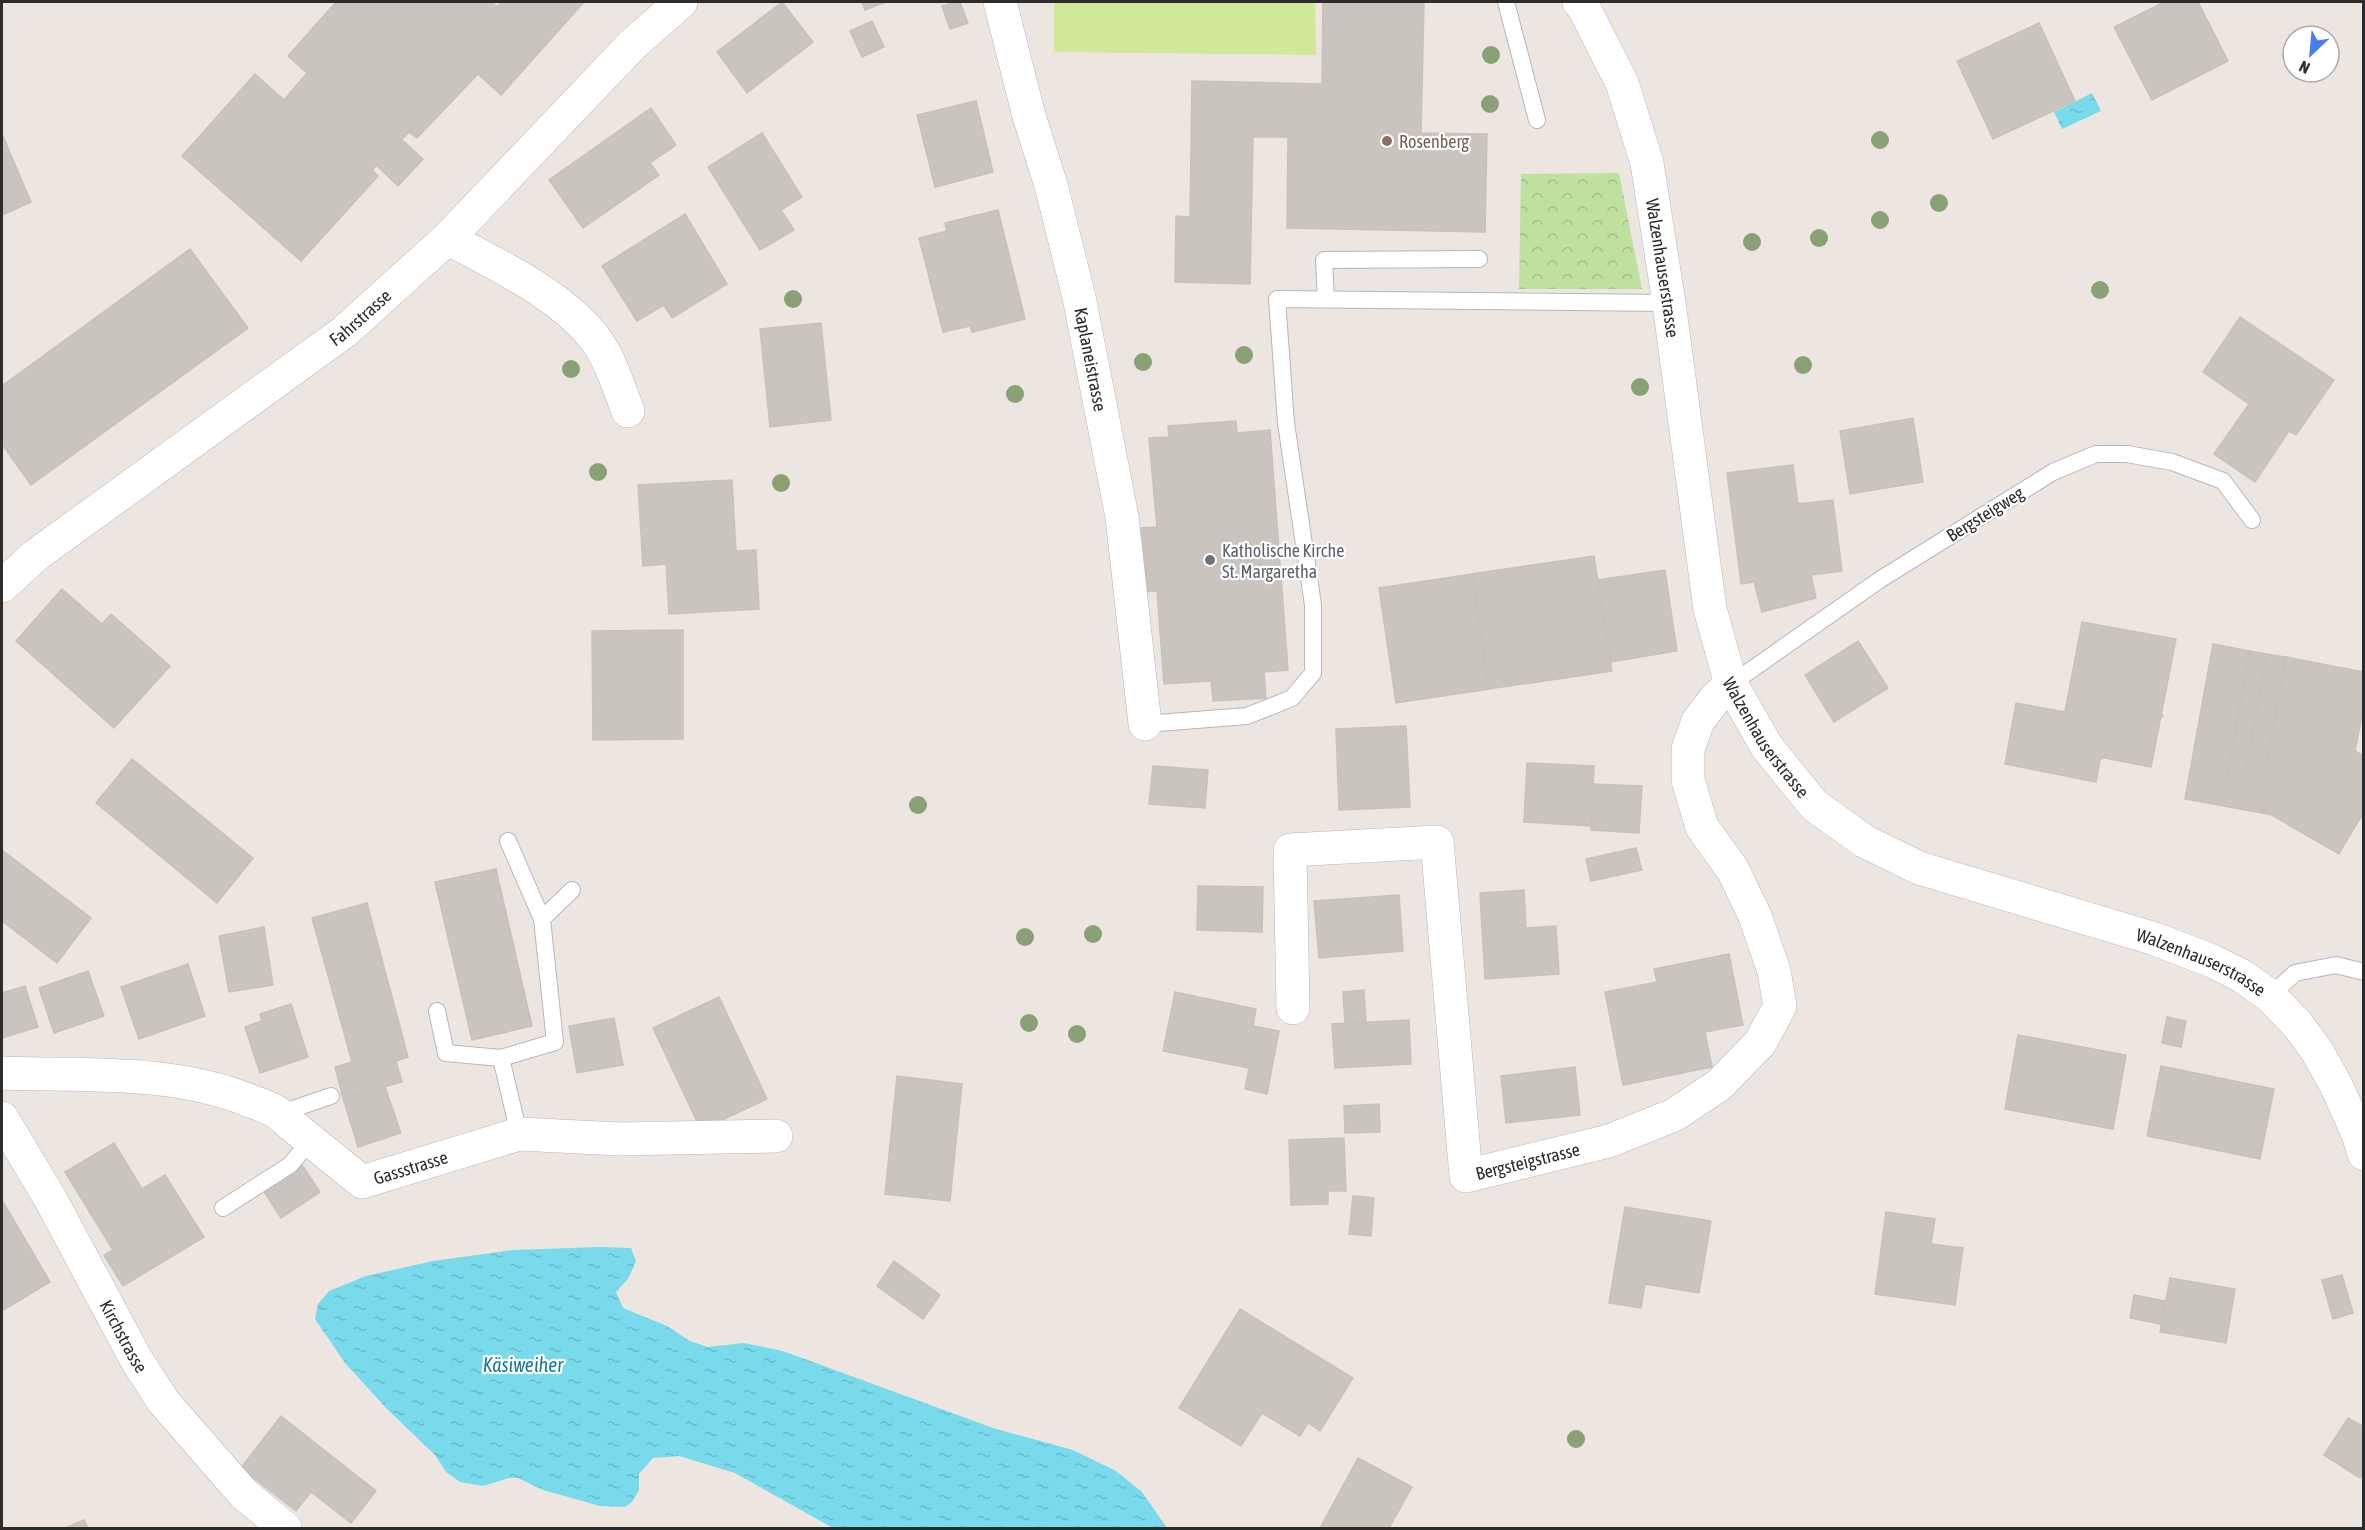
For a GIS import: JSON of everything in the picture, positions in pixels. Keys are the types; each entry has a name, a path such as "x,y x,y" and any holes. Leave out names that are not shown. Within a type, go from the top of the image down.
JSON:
{"street":[{"name":"Fahrstrasse","path":"2,586 36,555 236,421 345,332 448,238 633,44 681,2"},
{"name":"Kaplaneistrasse","path":"1000,2 1029,116 1051,184 1079,297 1122,517 1145,724"},
{"name":"Walzenhauserstrasse","path":"1579,2 1622,83 1647,163 1669,303 1710,609 1731,684 1767,747 1814,805 1864,841 1918,868 2155,939 2212,961 2242,976 2270,996 2297,1024 2317,1051 2337,1087 2358,1134 2364,1154"},
{"path":"448,238 560,304 584,327 594,337 612,368 627,411"},
{"name":"Bergsteigstrasse","path":"1293,1008 1290,850 1437,842 1466,1176 1609,1141 1674,1115 1719,1085 1760,1043 1780,1006 1774,971 1755,916 1733,870 1701,827 1688,780 1688,749 1698,721 1715,699 1731,684"},
{"name":"Gassstrasse","path":"2,1073 141,1077 189,1083 231,1093 281,1113 288,1122 362,1182 519,1134 619,1139 776,1136"},
{"name":"Kirchstrasse","path":"2,1118 51,1200 136,1359 163,1401 243,1493 285,1528"}],"lane":[{"path":"1506,2 1537,120"},
{"path":"1326,299 1324,260 1479,259"},
{"path":"1145,724 1247,716 1292,698 1313,673 1313,605 1286,423 1277,299 1669,303"},
{"name":"Bergsteigweg","path":"1731,684 1881,579 2054,472 2096,454 2127,454 2172,462 2223,481 2252,520"},
{"path":"437,1011 446,1053 501,1058 555,1042 542,919 508,841"},
{"path":"542,919 572,890"},
{"path":"2270,996 2295,973 2336,965 2364,972"},
{"path":"501,1058 519,1134"},
{"path":"281,1113 331,1096"},
{"path":"223,1208 290,1165 311,1140"}],"green space":[{"path":"1054,2 1315,2 1316,55 1054,52"},
{"path":"1619,173 1642,289 1519,289 1521,174"}],"water":[{"path":"2092,93 2101,111 2062,129 2054,112"},
{"name":"Käsiweiher","path":"631,1248 636,1261 628,1279 616,1292 623,1308 667,1326 690,1341 708,1347 744,1343 783,1351 993,1428 1073,1450 1116,1471 1142,1492 1167,1528 833,1528 735,1473 679,1456 653,1458 639,1474 639,1490 632,1502 625,1507 600,1506 543,1490 518,1478 509,1478 483,1486 460,1482 446,1472 435,1455 387,1409 345,1363 315,1319 318,1304 329,1291 366,1276 433,1261 513,1250"}],"building":[{"path":"336,2 491,2 497,6 501,2 584,2 501,95 478,74 417,138 409,132 372,170 378,176 301,261 182,156 255,74 284,100 307,73 288,56"},
{"path":"782,2 813,42 747,93 717,52"},
{"path":"862,2 886,2 865,10"},
{"path":"960,2 968,23 950,29 942,6"},
{"name":"Rosenberg","path":"1323,2 1424,2 1421,133 1487,134 1485,232 1287,228 1288,137 1253,137 1250,284 1175,282 1176,216 1190,217 1192,81 1322,84"},
{"path":"2164,2 2198,2 2228,61 2152,100 2114,27"},
{"path":"872,21 884,47 862,57 850,31"},
{"path":"2039,23 2075,101 1993,139 1957,61"},
{"path":"976,101 993,172 935,187 917,115"},
{"path":"651,108 676,145 650,163 659,175 583,228 549,180"},
{"path":"762,133 802,197 781,210 794,230 760,250 708,167"},
{"path":"2,134 31,202 2,215"},
{"path":"401,139 423,159 398,186 376,165"},
{"path":"998,210 1025,319 972,332 970,326 943,332 919,238 947,231 945,223"},
{"path":"685,214 727,284 672,318 664,305 637,321 602,266"},
{"path":"190,249 248,328 31,485 2,444 2,386"},
{"path":"2240,317 2334,380 2296,435 2289,431 2255,482 2214,454 2249,404 2203,372"},
{"path":"821,323 831,420 770,427 760,329"},
{"path":"1913,418 1923,482 1850,494 1840,431"},
{"name":"Katholische Kirche St. Margaretha","path":"1236,421 1237,433 1270,430 1288,670 1264,672 1266,698 1213,701 1211,681 1164,684 1157,591 1144,592 1139,528 1157,527 1149,438 1169,437 1168,426"},
{"path":"1793,465 1798,504 1833,500 1842,571 1811,575 1816,598 1762,612 1754,582 1741,584 1727,473"},
{"path":"732,480 736,551 756,550 759,609 669,614 666,564 643,566 638,485"},
{"path":"1594,556 1612,671 1489,689 1472,574"},
{"path":"1665,570 1677,651 1611,662 1598,580"},
{"path":"1472,574 1489,689 1396,703 1379,588"},
{"path":"62,589 102,624 111,614 170,666 114,728 16,641"},
{"path":"2082,622 2176,639 2151,767 2058,749"},
{"path":"683,630 683,739 593,740 592,631"},
{"path":"1858,641 1888,688 1834,722 1805,675"},
{"path":"2213,644 2250,651 2225,788 2273,815 2185,799"},
{"path":"2250,651 2267,654 2244,780 2347,840 2339,854 2225,788"},
{"path":"2267,654 2286,657 2265,772 2356,825 2347,840 2244,780"},
{"path":"2286,657 2364,672 2364,706 2355,751 2364,756 2364,812 2356,825 2265,772"},
{"path":"2141,683 2163,716 2100,760 2096,782 2005,764 2016,703 2093,717"},
{"path":"1406,726 1410,807 1339,810 1336,729"},
{"path":"132,759 253,858 217,903 96,803"},
{"path":"1527,763 1594,766 1591,826 1524,822"},
{"path":"1153,766 1208,770 1205,808 1149,804"},
{"path":"1593,784 1642,786 1639,833 1591,830"},
{"path":"1636,848 1642,870 1591,881 1586,859"},
{"path":"2,850 91,918 57,963 2,921"},
{"path":"496,869 532,1026 472,1040 435,882"},
{"path":"1198,886 1263,887 1262,932 1197,930"},
{"path":"1524,890 1526,928 1556,926 1559,974 1485,979 1480,893"},
{"path":"1399,895 1403,951 1319,958 1314,901"},
{"path":"367,903 408,1057 396,1061 402,1082 343,1098 335,1067 352,1062 312,918"},
{"path":"264,927 273,985 229,992 219,936"},
{"path":"1729,954 1743,1025 1705,1032 1712,1067 1623,1085 1605,992 1657,982 1654,969"},
{"path":"188,964 205,1016 139,1039 121,987"},
{"path":"88,971 104,1016 54,1033 39,988"},
{"path":"25,986 38,1027 2,1038 2,993"},
{"path":"1364,990 1366,1022 1345,1023 1343,992"},
{"path":"1175,992 1256,1009 1253,1026 1279,1031 1267,1094 1245,1089 1249,1068 1163,1051"},
{"path":"719,997 767,1099 701,1130 653,1028"},
{"path":"291,1004 308,1057 260,1073 245,1027 262,1021 260,1014"},
{"path":"2167,1017 2186,1021 2181,1047 2162,1043"},
{"path":"614,1018 623,1065 577,1073 569,1026"},
{"path":"1409,1020 1411,1064 1335,1068 1332,1024"},
{"path":"2018,1035 2126,1055 2113,1129 2005,1109"},
{"path":"2161,1066 2274,1089 2260,1159 2147,1136"},
{"path":"1575,1067 1580,1115 1506,1123 1501,1076"},
{"path":"897,1076 962,1084 950,1201 885,1194"},
{"path":"385,1087 401,1133 358,1147 343,1098"},
{"path":"1379,1104 1380,1132 1345,1133 1344,1106"},
{"path":"1344,1138 1346,1191 1328,1191 1328,1204 1291,1205 1289,1140"},
{"path":"114,1143 142,1189 165,1175 204,1237 123,1286 104,1255 113,1250 65,1172"},
{"path":"302,1165 320,1192 281,1218 263,1190"},
{"path":"1353,1196 1374,1198 1371,1236 1349,1234"},
{"path":"2,1200 50,1282 2,1311"},
{"path":"1625,1207 1711,1221 1699,1293 1645,1284 1641,1308 1609,1303"},
{"path":"1886,1212 1935,1219 1931,1244 1963,1248 1955,1305 1875,1294"},
{"path":"894,1261 940,1295 923,1319 877,1286"},
{"path":"2342,1275 2353,1313 2333,1319 2322,1280"},
{"path":"2170,1278 2235,1289 2226,1343 2160,1332"},
{"path":"2134,1295 2165,1301 2161,1324 2130,1318"},
{"path":"1240,1309 1353,1378 1320,1431 1308,1423 1300,1436 1262,1413 1241,1446 1179,1408"},
{"path":"281,1416 376,1491 351,1523 311,1492 296,1511 241,1468"},
{"path":"2348,1418 2364,1427 2364,1472 2360,1478 2324,1455"},
{"path":"1358,1458 1412,1487 1389,1528 1320,1528"},
{"path":"84,1520 88,1528 65,1528"}],"place":[{"name":"Rosenberg","path":"1387,141"},
{"name":"Katholische Kirche St. Margaretha","path":"1210,560"}]}
